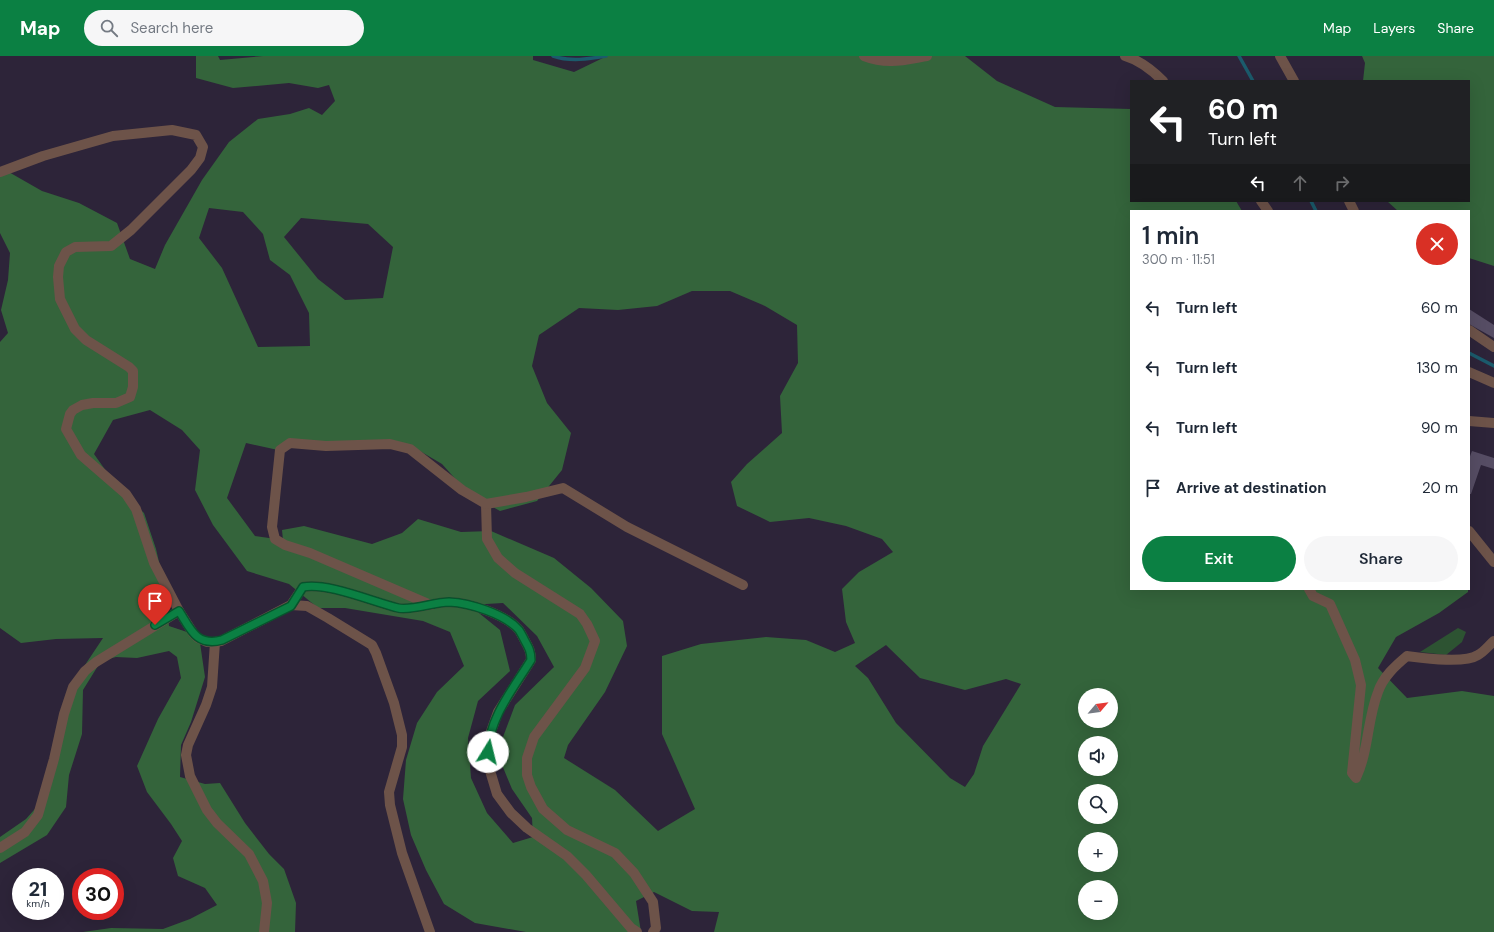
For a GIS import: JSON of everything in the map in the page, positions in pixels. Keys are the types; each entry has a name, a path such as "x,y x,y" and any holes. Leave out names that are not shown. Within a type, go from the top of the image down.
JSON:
{"street":[{"path":"864,56 891,62 927,56"},
{"path":"1125,56 1133,58 1157,74 1162,80"},
{"path":"1280,56 1293,80"},
{"path":"0,172 43,156 113,136 172,130 196,135 203,147 200,158 191,170 131,230 111,246 75,247 66,252 59,266 58,277 60,299 75,329 86,340 133,371 133,387 130,397 116,403 93,403 82,405 73,410 70,414 66,429 81,455 126,494 136,509 154,563 179,611 198,638 207,642 222,640 291,606 307,606 372,644 394,703 402,735 402,747 389,792 390,805 402,853 430,932"},
{"path":"1470,331 1494,347"},
{"path":"1470,372 1494,383"},
{"path":"1470,421 1494,423"},
{"path":"431,605 310,553 285,545 275,539 272,527 280,450 290,443 326,446 390,444 410,449 462,490 486,504 526,497 563,488 627,528 743,585"},
{"path":"486,504 487,538 498,558 516,574 580,614 587,624 595,641 585,668 534,737 527,758 528,775 531,787 543,809 567,830 615,853 634,874 653,902 656,928 653,932"},
{"path":"1470,532 1494,562"},
{"path":"291,606 303,587 310,585 329,588 400,609 447,602 456,603 489,611 505,619 519,630 531,652 531,660 498,712 488,740 488,764 498,794 511,813 527,828 567,856 586,875 631,928 638,932"},
{"path":"1310,590 1313,596 1330,604 1355,660 1361,685 1352,774 1356,778 1363,763 1369,726 1378,691 1392,668 1406,656 1465,660 1478,656 1494,641"},
{"path":"0,848 25,832 38,814 54,759 64,714 73,687 84,671 96,662 179,611"},
{"path":"215,642 212,687 206,705 188,745 186,755 190,776 207,810 217,823 249,854 263,881 267,903 264,932"}],"green space":[{"path":"196,56 218,56 220,60 263,56 533,56 533,60 574,72 607,56 965,56 997,81 1055,107 1130,109 1130,202 1237,202 1241,210 1130,210 1130,590 1468,590 1468,592 1439,613 1396,637 1378,668 1407,698 1462,691 1494,696 1494,932 714,932 719,912 692,911 654,892 636,901 641,932 526,932 475,923 444,904 426,870 411,835 403,799 406,760 417,723 437,692 464,666 450,632 423,621 345,608 318,608 289,584 247,571 213,525 195,490 200,450 182,430 150,410 113,420 94,454 116,485 144,513 156,549 165,588 169,626 199,636 205,677 191,722 181,745 180,777 205,784 220,783 245,823 269,854 284,869 296,903 295,932 83,932 111,928 163,929 190,919 217,905 205,888 178,876 173,858 182,841 147,792 137,766 158,719 181,678 177,657 169,651 137,658 116,657 101,661 83,690 82,734 69,775 66,807 47,835 0,863 0,837 26,819 49,793 69,706 85,665 103,638 56,639 21,643 0,628 0,342 8,333 1,310 8,280 10,253 0,233 0,167 42,191 79,203 117,223 130,259 155,269 165,245 202,180 229,142 258,119 290,114 309,108 322,115 335,101 329,85 318,88 289,83 233,88 196,78","holes":["209,208 243,212 263,234 270,260 290,275 309,313 310,346 258,347 222,268 199,238","301,218 368,224 393,247 383,298 345,300 318,279 284,237","692,291 730,291 765,306 797,325 798,363 780,396 782,433 747,464 731,482 737,506 770,522 809,518 846,526 882,539 893,552 859,572 842,589 846,622 855,643 835,652 806,640 766,637 701,644 662,656 662,734 695,809 658,831 615,790 564,758 568,745 605,692 627,646 623,621 591,588 554,558 491,531 461,532 418,519 402,533 372,544 304,526 282,530 283,540 255,536 227,498 246,443 278,450 306,445 408,444 442,464 468,493 500,511 537,501 562,470 571,433 547,403 532,366 539,335 579,308 618,310 657,306","503,603 537,636 554,667 515,705 497,753 512,789 532,818 533,837 513,843 487,813 471,778 468,738 478,701 510,671 500,630 469,605","886,645 920,678 965,690 1006,679 1021,684 983,746 974,774 965,787 950,778 896,723 868,678 855,666"]},
{"path":"1362,56 1494,56 1494,266 1470,258 1470,210 1397,210 1388,202 1470,202 1470,80 1363,80 1365,63"},
{"path":"1458,628 1466,632 1462,642 1446,655 1420,652"}],"building":[{"path":"1470,310 1494,325 1494,338 1470,325"},
{"path":"1472,451 1494,458 1494,469 1481,465 1471,494 1470,494 1470,456"}],"waterway":[{"path":"553,56 566,59 586,59 606,56"},
{"path":"1239,56 1252,80"},
{"path":"1312,202 1316,210"},
{"path":"1470,354 1494,366"}],"route":[{"path":"155,625 179,611 193,633 198,638 207,642 215,642 291,606 303,587 310,585 329,588 400,609 447,602 489,611 505,619 519,630 531,652 531,660 498,712 488,740 488,752"}]}
